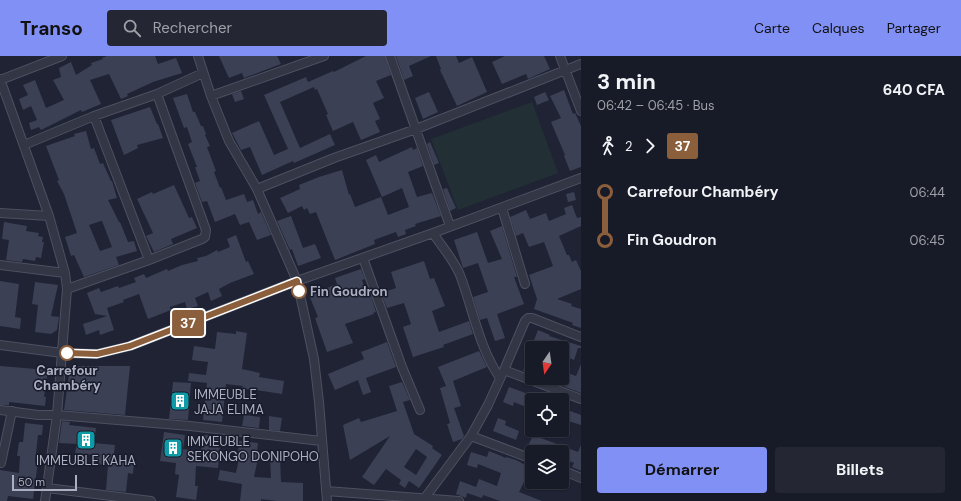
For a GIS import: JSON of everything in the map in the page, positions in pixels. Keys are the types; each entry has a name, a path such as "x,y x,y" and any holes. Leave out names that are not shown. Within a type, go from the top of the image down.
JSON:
{"street":[{"path":"45,501 57,415 67,289 65,273 49,216 0,80 62,56"},
{"path":"198,56 211,96 229,140 257,189 297,281 314,359 327,501"},
{"path":"211,96 324,56"},
{"path":"390,56 450,226"},
{"path":"560,56 581,111"},
{"path":"257,189 334,158 416,129 581,64"},
{"path":"24,145 94,116 156,94 203,73"},
{"path":"67,289 149,260 206,237 206,230 156,94"},
{"path":"94,116 149,260"},
{"path":"0,345 62,353 97,354 130,346 297,281 434,233 581,178"},
{"path":"502,208 525,284"},
{"path":"0,213 49,216"},
{"path":"434,233 459,273 486,353 493,368 502,374 581,399"},
{"path":"363,258 402,367 420,410"},
{"path":"0,265 65,273"},
{"path":"424,499 471,436 488,405 521,329 528,318 532,318 581,337"},
{"path":"0,410 38,415 57,415 190,426 321,441"},
{"path":"1,463 12,411"},
{"path":"471,436 525,456"},
{"path":"569,473 581,478"},
{"path":"47,488 151,501"},
{"path":"326,490 458,501"}],"shaded area":[{"path":"532,102 558,173 458,210 431,139"}],"building":[{"path":"107,56 155,56 158,64 176,58 182,73 153,82 127,94 128,96 121,99 109,74 90,80 101,104 82,112 81,110 41,130 39,127 31,130 29,123 37,120 31,106 23,110 19,99 28,95 23,85 35,80 46,108 64,100 53,80 61,77 59,68 71,62 76,75 92,65 91,63"},
{"path":"219,56 277,56 281,64 244,78 242,73 229,78"},
{"path":"366,56 385,56 391,75 376,81 384,98 373,103 380,119 375,121 380,132 361,140 353,122 333,131 326,115 328,114 317,89 315,90 314,87 280,102 300,148 330,134 335,145 262,175 250,147 241,150 232,133 259,121 274,155 288,149 264,95 306,77 308,82 333,71 334,72"},
{"path":"396,56 431,56 409,66 413,76 404,80"},
{"path":"436,56 456,56 459,63 472,57 487,92 457,106 440,70 441,69"},
{"path":"505,56 544,56 550,69 528,79 526,74 502,84 492,62"},
{"path":"564,90 573,114 575,113 581,126 581,167 570,171 551,122 561,118 550,96"},
{"path":"241,91 244,99 235,102 232,94"},
{"path":"429,92 438,112 423,119 415,98"},
{"path":"545,92 549,100 537,105 534,97"},
{"path":"187,94 193,112 195,112 206,134 205,135 210,146 207,147 216,171 214,172 226,200 244,194 247,202 253,200 258,214 261,212 271,235 257,240 249,222 240,225 235,214 215,222 207,201 202,202 195,183 200,181 195,167 197,167 188,144 192,142 187,127 184,128 173,98"},
{"path":"150,107 163,138 137,145 138,148 124,155 111,120"},
{"path":"86,131 91,149 94,148 100,164 103,163 112,181 117,198 108,200 120,222 128,242 134,241 137,251 116,257 119,265 84,277 74,255 71,256 65,237 77,233 64,194 57,181 59,180 46,146 75,136 74,134","holes":["102,221 112,247 100,251 89,225"]},
{"path":"430,142 439,163 434,165 427,144"},
{"path":"412,147 413,150 417,148 423,166 408,172 417,197 432,193 441,216 415,224 416,226 405,230 406,234 398,237 396,232 374,240 375,244 335,260 316,212 310,214 307,208 304,210 302,206 288,213 280,198 300,189 299,185 342,170 349,195 350,194 355,207 381,197 388,215 409,207 402,188 382,197 366,160 376,155 379,162"},
{"path":"174,185 189,218 192,217 197,228 171,239 173,244 154,252 146,236 153,233 137,199 152,192 153,194"},
{"path":"447,188 456,208 450,211 443,189"},
{"path":"574,192 576,200 568,202 566,194"},
{"path":"572,205 577,218 581,217 581,226 559,236 567,255 569,255 572,262 576,260 581,271 581,289 557,299 581,309 581,328 572,325 573,323 534,309 537,299 529,275 553,266 544,242 529,247 523,233 516,236 510,217 526,210 530,219 546,213 549,221 566,214 564,208"},
{"path":"291,216 303,248 315,244 321,258 298,266 292,249 290,250 277,221"},
{"path":"4,222 27,226 26,231 39,233 38,236 43,237 42,242 44,242 41,258 36,257 35,261 23,259 22,262 6,260 9,240 2,239"},
{"path":"502,226 517,277 514,277 524,304 497,314 505,338 495,341 487,318 480,320 473,297 488,292 478,263 463,268 454,240 477,232 488,263 502,259 490,231"},
{"path":"236,235 246,262 248,261 254,274 219,289 222,296 211,301 208,292 195,298 198,306 187,309 185,302 170,307 171,310 148,319 139,294 123,300 124,302 107,308 114,330 100,335 99,330 86,335 83,324 107,316 95,314 87,293 99,288 101,292 118,286 119,288 136,282 134,278 144,274 146,278 167,269 168,271 182,265 198,261 197,258 206,256 217,250 218,252 230,247 227,239"},
{"path":"424,261 430,279 434,278 445,306 432,311 439,332 469,321 473,334 443,345 444,347 413,357 403,327 411,324 404,303 387,308 381,293 396,288 391,272"},
{"path":"361,269 365,279 362,280 368,297 371,296 376,312 345,324 353,343 327,352 315,318 318,317 309,295 337,284 335,278"},
{"path":"0,281 19,284 15,317 21,318 20,329 0,326"},
{"path":"35,282 58,285 51,316 59,317 57,330 51,334 35,332 38,305 32,304"},
{"path":"538,330 550,335 549,336 565,341 534,341"},
{"path":"236,331 247,333 242,369 260,373 259,377 284,381 282,394 256,391 242,388 243,386 226,384 222,422 203,420 207,383 188,381 189,373 206,375 208,362 192,360 194,346 215,349 217,332 236,334"},
{"path":"387,342 396,367 366,378 371,392 363,395 358,380 335,390 328,374 364,359 361,352"},
{"path":"569,342 581,346 581,348 578,348 574,360 569,358"},
{"path":"479,351 487,367 453,381 461,406 454,408 464,436 462,439 453,442 447,424 450,423 440,388 446,386 438,367"},
{"path":"581,364 581,393 560,385 569,385 569,374 576,376"},
{"path":"0,366 48,370 44,397 46,397 45,406 9,402 9,405 0,405"},
{"path":"79,366 130,366 125,415 64,410 69,375"},
{"name":"IMMEUBLE JAJA ELIMA","path":"173,382 191,383 188,420 169,419"},
{"path":"402,382 410,400 403,402 414,434 433,446 432,448 442,455 419,488 409,481 405,488 399,484 401,480 386,469 374,485 362,477 390,436 350,460 343,425 359,418 361,422 397,411 389,386","holes":["416,449 427,457 416,475 404,467"]},
{"path":"509,387 526,393 525,407 514,402 513,406 503,402"},
{"path":"569,411 581,415 581,425 569,421"},
{"path":"244,415 260,417 259,428 242,426"},
{"path":"269,416 282,418 280,431 269,430"},
{"path":"498,418 506,421 505,425 519,431 516,440 493,431"},
{"path":"62,421 70,422 69,425 96,428 94,443 115,445 113,461 134,463 133,474 128,473 126,492 106,490 108,465 95,464 96,455 75,453 77,444 59,443"},
{"path":"25,423 43,425 42,435 38,435 35,462 38,462 33,499 8,496 7,501 0,501 0,470 19,473 20,456 17,456 19,442 23,442"},
{"path":"164,432 185,435 183,449 201,452 203,435 221,436 218,468 196,466 195,486 198,486 196,500 176,497 179,475 175,474 176,463 160,461"},
{"path":"532,437 538,437 559,445 528,445"},
{"path":"239,441 258,443 257,463 254,477 271,478 270,456 280,456 281,482 303,483 303,501 277,501 261,499 261,501 240,501 242,484 218,480 220,470 236,473 240,454 238,454"},
{"path":"581,445 581,471 572,467 574,463 569,461 569,449 578,452"},
{"path":"489,451 506,458 516,460 525,465 525,480 519,492 542,501 500,501 483,495 482,498 467,493 466,498 456,494 460,481 476,487 479,479 497,486 501,473 478,464 477,468 467,465 471,452 487,457"}],"bus line":[{"name":"37","path":"67,353 97,354 130,346 297,281 299,291"}],"place":[{"name":"Fin Goudron","path":"299,291"},
{"name":"Carrefour Chambéry","path":"67,353"},
{"name":"IMMEUBLE JAJA ELIMA","path":"180,401"},
{"name":"IMMEUBLE KAHA","path":"86,440"},
{"name":"IMMEUBLE SEKONGO DONIPOHO","path":"173,448"}]}
